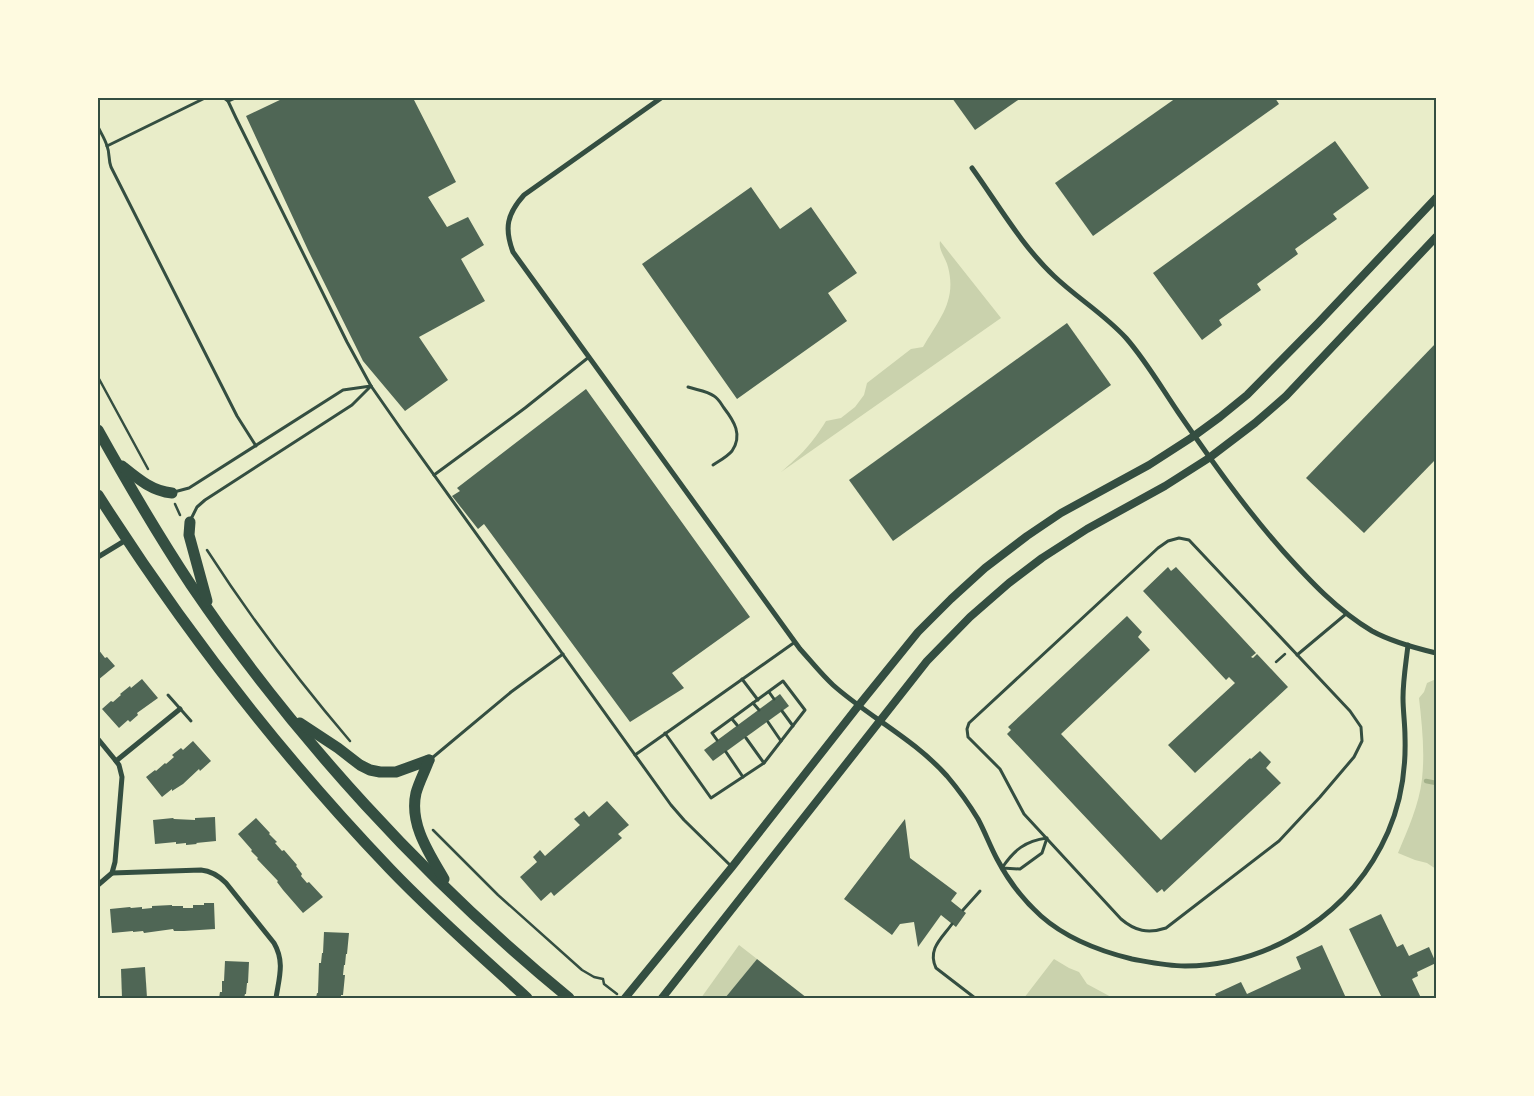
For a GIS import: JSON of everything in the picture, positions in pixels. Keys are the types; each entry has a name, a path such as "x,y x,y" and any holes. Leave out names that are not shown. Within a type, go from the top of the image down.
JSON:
{"highway":[{"path":"98,430 180,567 210,610 244,658 341,778 450,891 520,957 569,998"},
{"path":"114,459 140,481 174,497"},
{"path":"98,495 163,595 215,665 317,790 428,907 527,998"},
{"path":"186,520 210,610"},
{"path":"289,715 370,770 396,772 430,760"},
{"path":"430,760 416,792 415,818 419,833 450,891"}],"street":[{"path":"661,98 524,195 514,206 510,217 508,235 513,252 795,642 834,686 920,751 947,776 979,821 1002,868 1022,897 1039,915 1051,924 1071,938 1120,956 1168,965 1199,965 1250,956 1268,950 1296,936 1327,914 1351,890 1367,870 1388,832 1396,810 1404,773 1403,688 1408,645"},
{"path":"972,168 1035,256 1055,277 1102,315 1125,338 1150,368 1209,458 1267,533 1324,596 1346,614 1373,631 1408,645 1436,653"},
{"path":"624,998 732,866 918,632 950,599 1022,539 1062,513 1149,465 1194,436 1247,395 1436,198"},
{"path":"662,998 927,661 970,617 1009,583 1042,558 1079,534 1166,486 1209,458 1255,423 1286,396 1436,237"},
{"path":"98,557 126,540"},
{"path":"116,761 180,709"},
{"path":"98,739 116,761 121,771 122,783 115,862 112,874"},
{"path":"98,885 112,874 202,870 220,877 274,943 279,952 281,967 276,998"}],"lane":[{"path":"107,146 205,98"},
{"path":"224,98 228,101 347,342 372,386 635,755 680,815 732,866"},
{"path":"228,101 235,98"},
{"path":"98,127 109,151 108,158 111,167 237,416 256,446"},
{"path":"434,475 525,408 589,357"},
{"path":"174,497 179,492 189,488 343,390 372,386"},
{"path":"186,520 205,500 352,405 372,386"},
{"path":"688,387 705,392 716,398 731,418 737,431 737,439 733,449 713,465"},
{"path":"1178,538 1189,540 1350,711 1362,727 1362,741 1354,757 1279,841 1166,928 1156,931 1141,931 1129,926 1047,838 1024,814 1000,769 968,737 967,729 969,723 1158,548 1168,541 1178,538"},
{"path":"1297,655 1346,614"},
{"path":"635,755 795,642"},
{"path":"430,760 511,692 562,654"},
{"path":"742,679 758,700"},
{"path":"665,733 711,798 764,763 805,710 783,681 712,733 717,740"},
{"path":"768,692 774,699"},
{"path":"168,695 191,721"},
{"path":"753,703 758,710"},
{"path":"782,711 793,726"},
{"path":"732,719 737,726"},
{"path":"768,722 781,741"},
{"path":"746,738 764,763"},
{"path":"726,752 743,777"},
{"path":"1047,838 1042,853 1020,869 1002,868 1010,855 1032,840 1047,838"},
{"path":"963,910 980,891"},
{"path":"952,924 933,952 933,962 936,968 975,998"}],"path":[{"path":"98,376 140,456 151,473"},
{"path":"174,497 186,520"},
{"path":"206,548 277,650 309,692 353,744"},
{"path":"1276,662 1285,654"},
{"path":"439,837 498,895 575,964 592,976 603,979 604,984 624,998"}],"green space":[{"path":"940,241 1001,318 781,472 806,449 826,421 841,418 855,407 864,395 867,383 911,349 923,347 945,309 950,290 948,267 940,248"},
{"path":"1436,679 1436,869 1427,863 1398,853 1416,808 1421,789 1423,749 1419,698 1424,692 1427,683"},
{"path":"739,945 757,959 725,998 701,998"},
{"path":"1054,959 1079,972 1087,984 1113,998 1024,998"}],"building":[{"path":"284,98 413,98 456,182 428,197 447,227 468,217 484,245 461,259 485,301 419,337 448,380 405,411 363,361 308,250 246,116"},
{"path":"952,98 1021,98 975,130"},
{"path":"1176,98 1275,98 1279,104 1093,236 1055,183"},
{"path":"1335,141 1369,188 1333,214 1337,219 1295,249 1298,254 1257,284 1261,290 1219,320 1222,325 1202,340 1153,273"},
{"path":"751,187 780,229 811,207 857,273 828,293 847,321 737,399 642,264"},
{"path":"1067,323 1111,385 893,541 849,480"},
{"path":"1436,343 1436,459 1364,533 1306,478"},
{"path":"586,389 750,617 672,673 684,688 630,722 484,524 478,529 452,496 460,491 457,488"},
{"path":"1168,567 1171,571 1176,567 1256,653 1251,657 1253,658 1257,654 1288,687 1195,773 1168,745 1235,683 1229,677 1226,680 1143,591"},
{"path":"1127,616 1142,632 1138,637 1150,650 1061,734 1161,840 1260,751 1271,762 1266,768 1281,783 1164,892 1162,889 1157,893 1007,734 1011,730 1008,727"},
{"path":"98,649 115,666 98,680"},
{"path":"142,679 158,698 137,713 138,715 130,722 128,720 119,728 102,709 111,701 113,702 130,686 131,688"},
{"path":"780,694 789,706 713,761 704,750"},
{"path":"193,741 211,761 183,784 172,791 172,789 162,797 146,777 166,764 174,757 172,755 181,748 183,750"},
{"path":"607,801 629,825 618,834 622,838 554,896 551,892 541,901 520,877 537,862 533,857 540,850 545,856 580,825 574,819 584,811 589,817"},
{"path":"215,817 216,841 186,845 186,843 176,844 176,842 155,844 153,820 173,818 195,820 195,818"},
{"path":"256,818 277,842 275,843 297,865 302,874 301,876 323,897 303,913 238,834"},
{"path":"905,819 910,858 957,893 951,901 966,913 956,927 941,915 918,947 914,922 900,924 892,935 844,899"},
{"path":"204,903 214,903 215,929 174,931 173,929 144,933 143,931 133,931 112,933 110,909 142,907 142,909 152,908 152,906 172,905 193,908 193,905 204,905"},
{"path":"1381,914 1397,947 1403,944 1409,956 1429,947 1436,963 1417,972 1418,976 1412,979 1421,998 1382,998 1349,929"},
{"path":"324,932 349,933 343,975 345,975 343,995 341,995 341,998 316,998 318,993 319,963 321,963 323,953"},
{"path":"1322,945 1346,998 1217,998 1215,994 1241,982 1247,994 1301,969 1296,957"},
{"path":"757,959 807,998 725,998"},
{"path":"225,961 249,962 248,983 244,998 219,998 220,992 222,992 222,981 224,981"},
{"path":"145,967 147,998 122,998 121,969"}],"waterway":[{"path":"1426,781 1436,783"}]}
